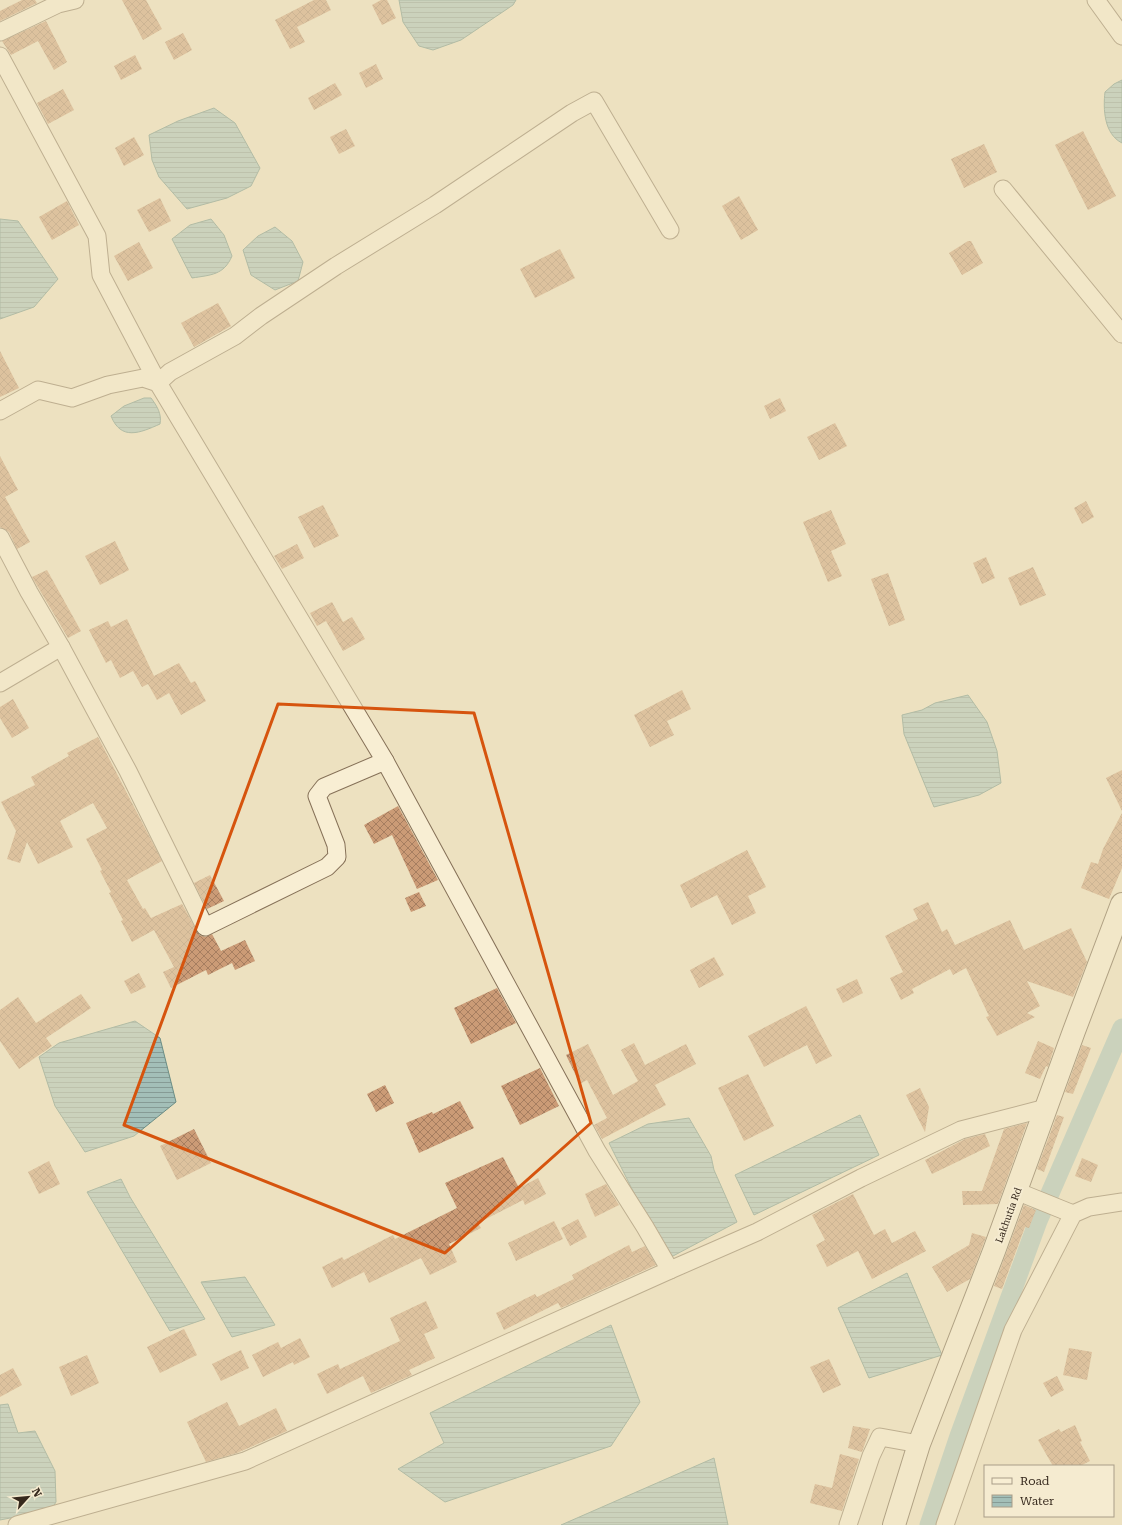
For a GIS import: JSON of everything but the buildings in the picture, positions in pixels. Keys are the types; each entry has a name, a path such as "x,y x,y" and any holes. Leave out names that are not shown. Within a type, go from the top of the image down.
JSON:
{"street":[{"path":"0,32 58,4 75,0"},
{"path":"1096,0 1122,36"},
{"path":"0,56 97,236 101,274 158,383 385,761 596,1151 620,1186 670,1270"},
{"path":"158,383 170,372 235,336 261,316 336,266 435,205 572,113 594,101 670,230"},
{"path":"1003,188 1122,334"},
{"path":"0,411 38,390 72,398 108,385 143,378 158,383"},
{"path":"0,537 128,771 205,927 327,867 337,857 336,845 317,796 324,787 385,761"},
{"path":"0,684 61,647"},
{"name":"Lakhutia Rd","path":"894,1525 919,1444 1025,1195 1046,1108 1122,904"},
{"path":"17,1525 245,1461 757,1232 861,1178 961,1130 1046,1108"},
{"path":"1025,1195 1069,1212 1089,1207 1122,1202"},
{"path":"945,1525 1013,1330 1069,1212"},
{"path":"848,1525 871,1456 880,1436 919,1444"}],"highlighted area":[{"path":"278,704 474,713 591,1123 445,1253 124,1125"}],"water":[{"path":"399,0 516,0 513,5 461,40 433,50 419,46 403,22"},
{"path":"1122,80 1122,143 1111,134 1106,120 1104,106 1105,92 1114,84"},
{"path":"214,108 235,123 260,168 251,186 227,198 187,209 159,177 152,160 149,135 178,121"},
{"path":"0,219 18,221 58,279 34,307 0,319"},
{"path":"211,219 224,235 232,256 221,271 211,275 192,278 172,239 190,225"},
{"path":"275,227 292,241 303,262 298,281 275,290 251,275 243,250 258,236"},
{"path":"144,398 151,398 155,404 160,413 160,424 132,433 120,429 115,424 111,416 124,406"},
{"path":"968,695 987,722 997,751 1001,783 979,795 934,807 904,734 902,715 922,710 935,703"},
{"path":"135,1021 160,1038 176,1102 134,1136 85,1152 55,1106 39,1057 59,1043"},
{"path":"860,1115 879,1155 754,1215 735,1175"},
{"path":"689,1118 711,1156 714,1170 737,1222 673,1256 663,1251 609,1143 648,1124"},
{"path":"121,1179 130,1197 205,1319 170,1331 87,1192"},
{"path":"907,1273 942,1355 869,1378 838,1308"},
{"path":"245,1277 275,1325 232,1337 201,1282"},
{"path":"611,1325 640,1402 611,1446 445,1502 398,1469 444,1443 430,1413"},
{"path":"8,1404 18,1433 35,1431 55,1471 56,1502 51,1510 0,1520 0,1405"},
{"path":"714,1458 728,1525 561,1525"}],"waterway":[{"path":"929,1525 959,1436 1038,1221 1122,1028"}]}
